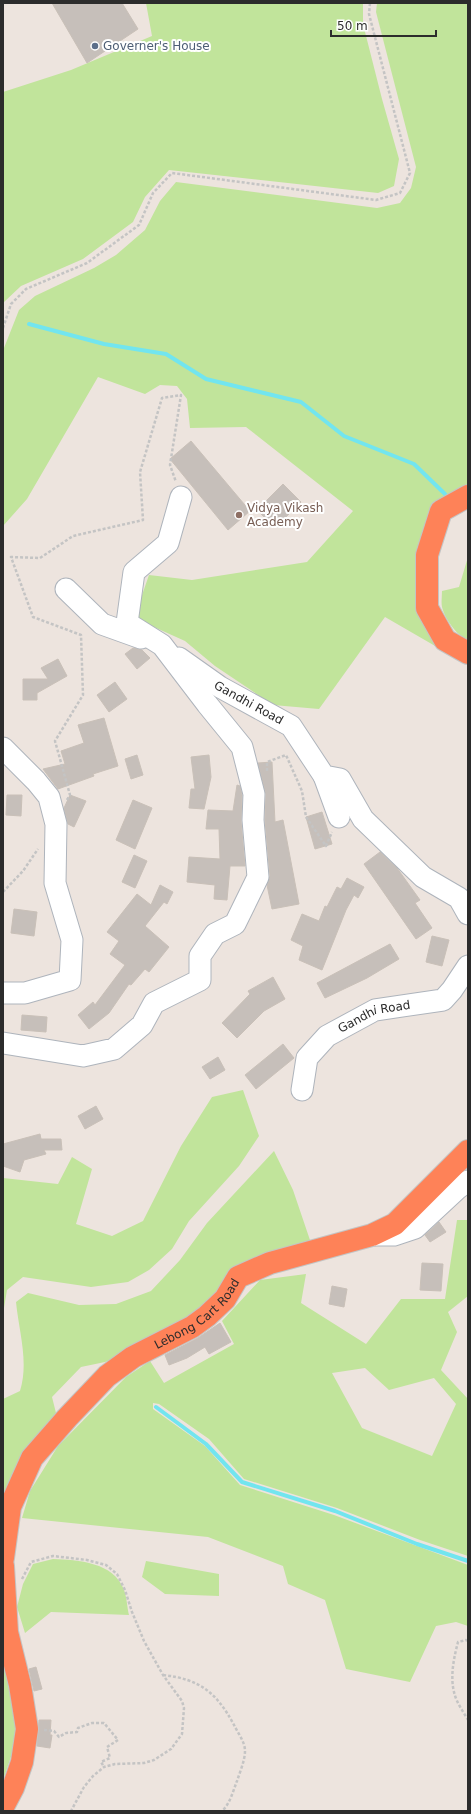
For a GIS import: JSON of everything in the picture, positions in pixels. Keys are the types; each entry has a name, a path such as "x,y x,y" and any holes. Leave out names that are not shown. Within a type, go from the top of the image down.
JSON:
{"highway":[{"path":"468,496 441,511 427,555 427,608 445,640 468,653"},
{"name":"Lebong Cart Road","path":"3,1558 10,1506 32,1458 107,1376 133,1358 192,1326 207,1316 225,1299 238,1277 270,1263 372,1235 395,1224 468,1151"},
{"path":"3,1566 6,1632 20,1685 27,1729 22,1762 13,1788 3,1807"}],"street":[{"path":"3,1044 83,1056 114,1049 142,1025 154,1003 200,980 200,956 215,934 235,924 258,877 253,820 254,794 242,747 162,645 127,622 134,572 168,543 181,497"},
{"name":"Gandhi Road","path":"66,589 102,624 162,645 220,687 292,726 324,776 339,817"},
{"path":"3,748 36,781 49,797 56,824 55,883 72,940 70,980 24,992 3,993"},
{"path":"324,776 340,779 363,819 423,877 459,898 468,914"},
{"name":"Gandhi Road","path":"302,1090 307,1058 327,1036 375,1010 443,1000 452,990 468,966"},
{"path":"372,1235 394,1235 415,1228 457,1189 468,1181"}],"path":[{"path":"3,328 11,304 26,289 87,263 139,225 153,193 172,173 376,200 400,193 410,173 369,14 370,3"},
{"path":"56,824 70,795 54,741 83,695 81,635 33,617 11,557 40,558 73,536 143,520 140,472 162,398 181,395 170,464 181,497"},
{"path":"3,892 23,871 39,848"},
{"path":"22,1580 31,1562 53,1556 87,1560 106,1566 117,1574 125,1590 144,1641 163,1675 182,1701 184,1708 182,1734 171,1749 154,1760 144,1763 115,1764 104,1767 93,1776 71,1811"},
{"path":"468,1641 458,1642 454,1656 452,1683 454,1693 468,1720"},
{"path":"163,1675 191,1680 206,1689 216,1698 228,1713 243,1743 245,1752 242,1766 232,1793 222,1811"},
{"path":"27,1729 54,1731 59,1737 66,1733 77,1732 78,1728 92,1723 104,1723 118,1740 107,1747 110,1758 102,1762 104,1767"}],"green space":[{"path":"146,3 363,3 363,24 399,159 394,186 378,193 169,170 145,197 133,222 83,259 21,286 3,303 3,92 71,70 152,36"},
{"path":"377,3 468,3 468,488 423,545 449,654 385,617 319,709 273,705 215,666 185,641 134,618 149,575 192,580 307,562 353,511 246,427 190,428 187,399 177,386 160,385 145,394 98,377 27,499 3,526 4,348 19,310 35,296 94,268 116,255 145,230 160,201 176,182 377,208 400,203 411,188 416,167 376,12"},
{"path":"468,557 468,640 460,635 449,622 442,607 442,591 459,587"},
{"path":"243,1090 259,1136 239,1166 189,1221 172,1249 149,1270 128,1282 91,1287 23,1277 7,1290 3,1314 3,1178 58,1184 72,1157 92,1169 76,1224 112,1236 143,1221 181,1146 212,1097"},
{"path":"274,1151 293,1190 312,1246 219,1298 166,1338 105,1362 81,1367 52,1397 56,1413 27,1455 3,1521 3,1399 20,1391 24,1369 16,1302 28,1293 79,1305 116,1304 151,1291 180,1260 207,1223"},
{"path":"457,1220 468,1220 468,1296 448,1312 457,1332 441,1370 468,1399 468,1556 420,1540 337,1508 244,1479 209,1439 159,1404 153,1403 153,1409 205,1446 240,1485 334,1515 468,1565 468,1626 456,1622 436,1626 410,1682 346,1669 325,1600 288,1584 283,1566 208,1537 22,1518 30,1491 58,1446 126,1377 150,1361 164,1383 234,1344 222,1321 260,1280 306,1274 301,1303 366,1344 401,1299 445,1299","holes":["365,1368 389,1390 434,1378 456,1404 432,1456 362,1428 332,1373"]},
{"path":"53,1559 73,1560 94,1564 112,1573 124,1590 129,1615 51,1612 25,1633 17,1607 23,1584 33,1564"},
{"path":"146,1561 219,1574 219,1596 165,1594 142,1577"},
{"path":"3,1648 17,1724 13,1751 3,1780"}],"building":[{"name":"Governer's House","path":"52,3 122,3 138,29 87,63"},
{"path":"191,441 250,511 228,530 170,459"},
{"path":"283,484 301,502 275,528 257,510"},
{"path":"133,648 142,650 150,658 137,669 125,654"},
{"path":"58,659 67,676 37,693 37,700 23,700 23,679 48,679 41,668"},
{"path":"115,682 127,699 109,712 97,695"},
{"path":"104,718 118,766 93,774 94,776 58,789 43,769 65,764 61,751 84,743 78,725"},
{"path":"137,755 143,775 131,779 125,759"},
{"path":"209,755 211,777 204,809 189,808 191,789 195,789 191,757"},
{"path":"272,762 275,822 283,820 299,904 272,909 267,885 270,876 265,820 266,794 258,763"},
{"path":"237,785 240,786 242,795 241,821 245,866 230,866 227,900 214,899 215,885 187,882 189,857 220,859 219,829 206,829 208,810 233,811"},
{"path":"7,795 22,795 21,816 6,815"},
{"path":"70,795 86,801 74,827 68,824 64,808"},
{"path":"133,800 152,808 135,849 116,840"},
{"path":"322,812 332,844 315,849 306,817"},
{"path":"380,852 397,868 420,900 415,903 432,928 416,939 364,864"},
{"path":"134,855 147,861 135,888 122,882"},
{"path":"347,878 364,887 358,898 354,895 346,910 322,970 299,960 303,946 291,940 302,914 319,921 325,906 327,907 337,887 341,889"},
{"path":"160,885 173,892 167,904 164,902 145,926 169,947 149,972 145,969 131,985 129,984 109,1013 89,1029 78,1015 93,1002 95,1005 125,965 110,954 119,941 107,932 137,894 151,905"},
{"path":"14,909 37,912 34,936 11,933"},
{"path":"432,936 449,940 442,966 426,962"},
{"path":"390,944 399,959 367,978 325,998 317,983"},
{"path":"273,977 285,999 264,1011 237,1038 222,1023 250,994 248,991"},
{"path":"22,1015 47,1017 46,1032 21,1030"},
{"path":"283,1044 294,1058 256,1089 245,1075"},
{"path":"218,1057 225,1070 210,1079 202,1067"},
{"path":"96,1106 103,1119 85,1129 78,1116"},
{"path":"40,1134 41,1139 61,1139 62,1150 44,1150 46,1154 24,1160 20,1172 3,1166 3,1144"},
{"path":"439,1222 446,1232 430,1242 425,1235"},
{"path":"422,1263 443,1264 441,1291 420,1290"},
{"path":"332,1286 347,1289 344,1307 329,1304"},
{"path":"220,1323 231,1342 209,1354 205,1347 187,1358 169,1365 165,1355 198,1338"},
{"path":"36,1667 42,1689 34,1691 29,1669"},
{"path":"39,1720 51,1720 50,1735 52,1735 50,1748 37,1746"}],"waterway":[{"path":"29,324 104,344 166,354 206,379 301,402 344,436 414,464 445,494"},
{"path":"156,1407 206,1444 242,1482 335,1511 417,1544 468,1561"}],"place":[{"name":"Governer's House","path":"95,46"},
{"name":"Vidya Vikash Academy","path":"239,515"}]}
